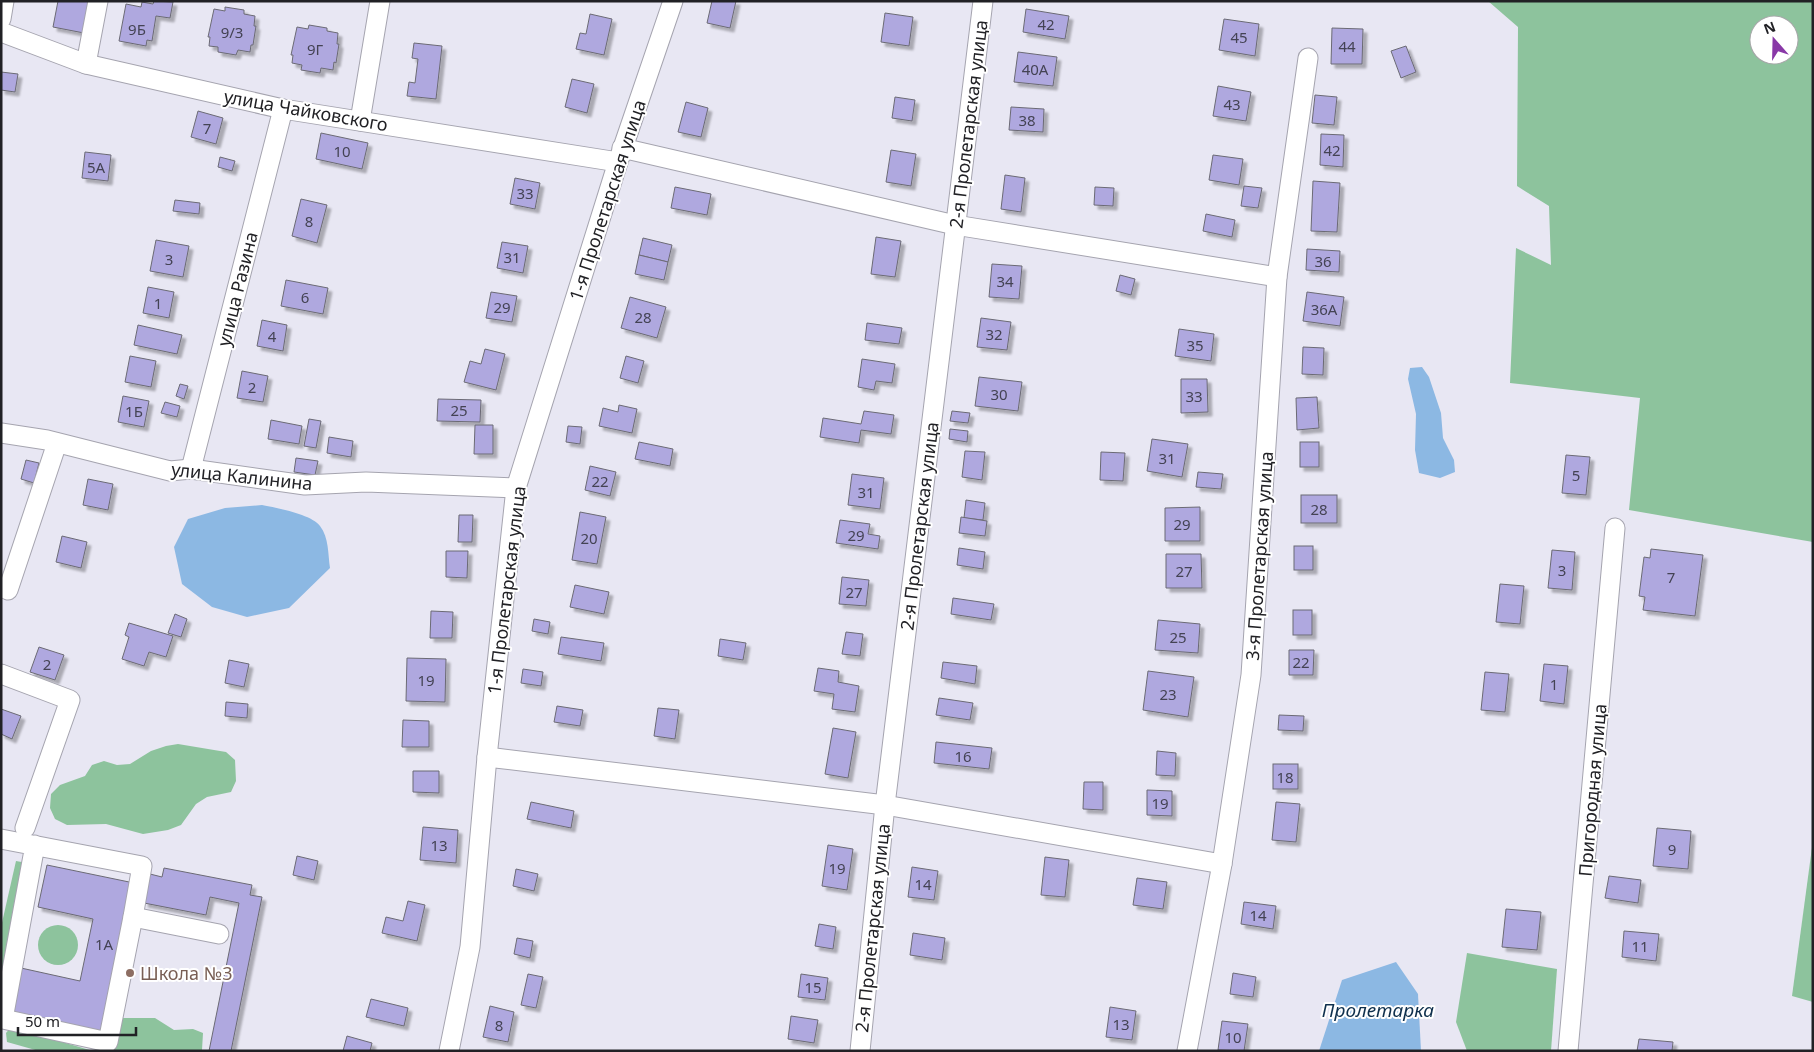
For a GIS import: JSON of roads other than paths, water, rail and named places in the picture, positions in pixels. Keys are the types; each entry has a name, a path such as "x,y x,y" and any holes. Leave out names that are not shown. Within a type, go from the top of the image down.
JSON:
{"street":[{"path":"1,19 4,1"},
{"path":"86,64 98,1"},
{"path":"360,121 380,1"},
{"name":"1-я Пролетарская улица","path":"450,1051 470,948 487,757 516,488 620,155 673,1"},
{"name":"2-я Пролетарская улица","path":"860,1051 885,805 983,1"},
{"name":"улица Чайковского","path":"1,32 86,64 282,108 360,121 620,155 955,225 1277,276"},
{"name":"3-я Пролетарская улица","path":"1188,1051 1222,864 1251,675 1277,276 1308,58"},
{"name":"улица Разина","path":"191,469 282,108"},
{"name":"улица Калинина","path":"1,433 57,442 170,471 191,469 305,485 366,482 516,488"},
{"path":"8,590 57,442"},
{"name":"Пригородная улица","path":"1568,1051 1615,528"},
{"path":"1,674 70,700 25,828"},
{"path":"487,757 885,805 1222,864"},
{"path":"2,840 35,845 142,866 108,1042 2,1022 35,845"},
{"path":"133,917 219,934"}],"water":[{"path":"1422,367 1429,377 1441,413 1443,438 1454,460 1455,472 1440,478 1419,473 1415,450 1416,414 1408,379 1410,368"},
{"path":"262,505 293,512 316,522 325,535 330,568 289,608 247,617 212,607 182,584 174,547 188,519 225,508"},
{"name":"Пролетарка","path":"1396,962 1418,994 1421,1051 1319,1051 1342,980"}],"place":[{"name":"Школа №3","path":"130,973"}]}
